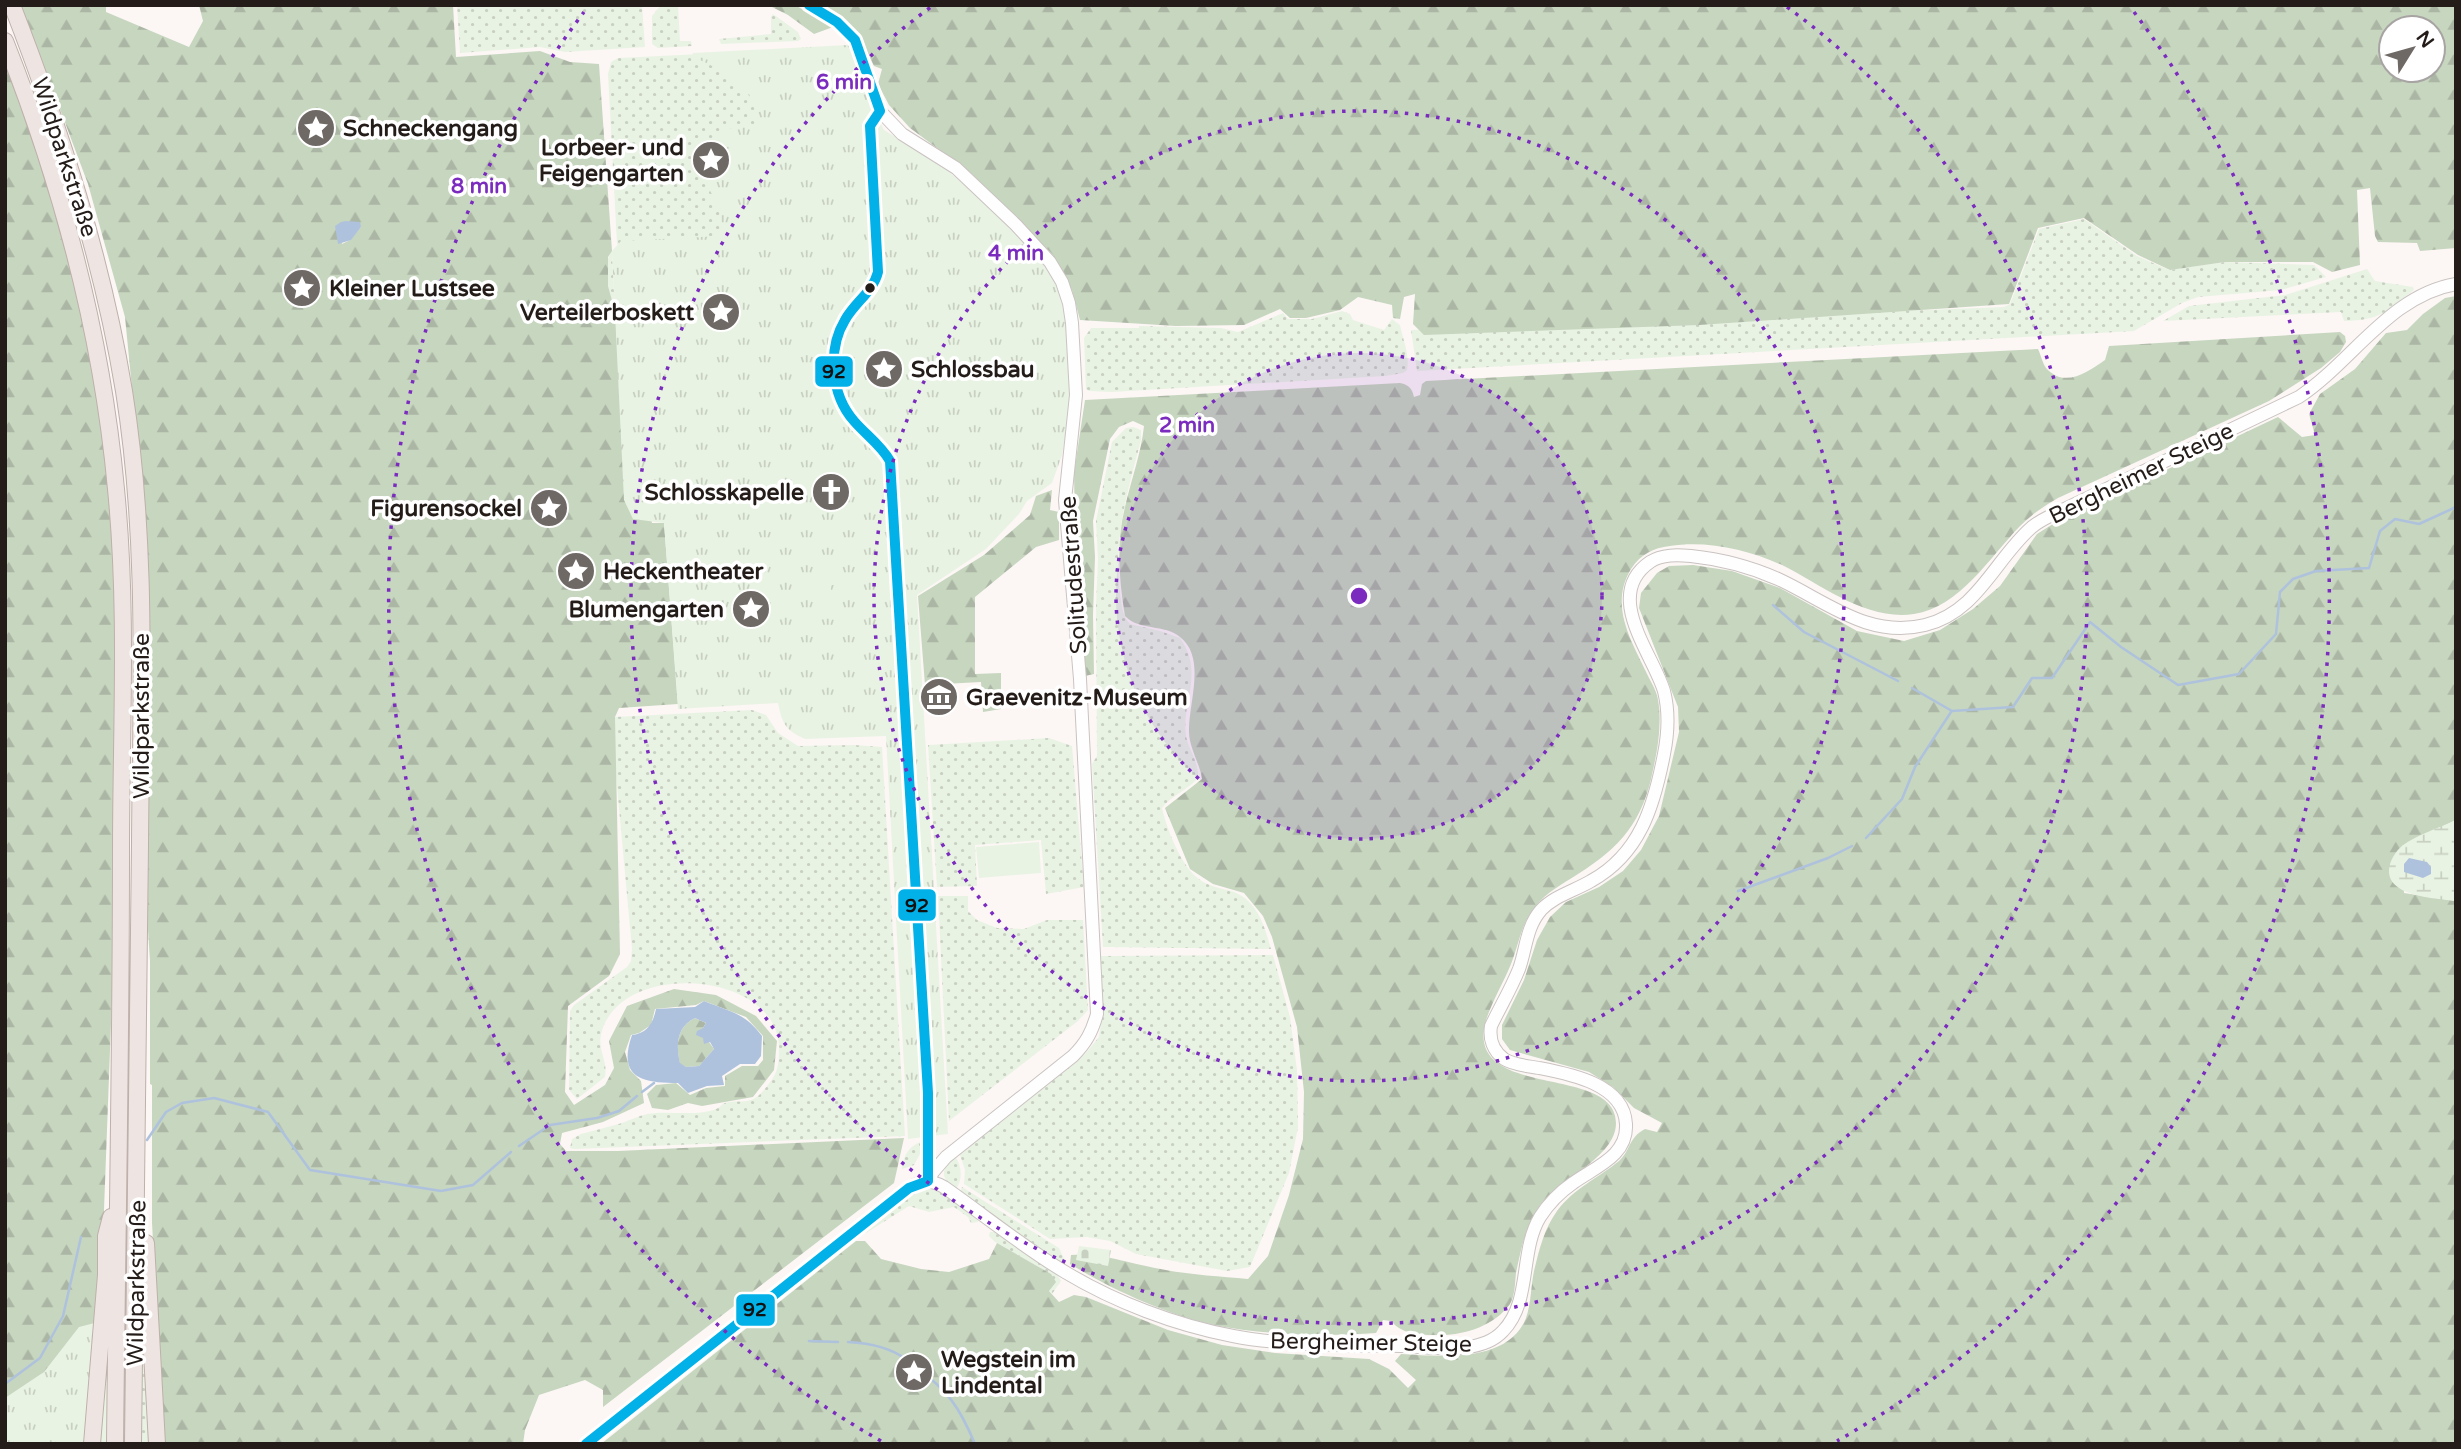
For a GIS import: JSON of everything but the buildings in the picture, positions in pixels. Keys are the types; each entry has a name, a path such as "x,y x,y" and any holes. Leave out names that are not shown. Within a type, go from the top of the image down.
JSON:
{"highway":[{"name":"Wildparkstraße","path":"12,5 59,130 80,195 101,276 124,393 135,480 141,593 134,1444"},
{"name":"Wildparkstraße","path":"5,41 39,131 78,261 105,392 116,480 124,658 115,1444"},
{"path":"139,978 146,1020 146,1245 157,1444"},
{"path":"92,1444 105,1288 106,1236 118,1187"}],"street":[{"name":"Solitudestraße","path":"809,5 838,22 855,40 874,100 891,124 956,168 1016,225 1050,262 1062,282 1072,323 1076,413 1065,500 1080,679 1097,1014 1093,1030 1085,1044 1073,1056 946,1157 928,1181"},
{"name":"Bergheimer Steige","path":"928,1181 944,1187 1037,1254 1074,1277 1152,1312 1209,1331 1264,1340 1380,1346 1466,1347 1493,1340 1503,1332 1516,1311 1528,1249 1540,1218 1560,1193 1616,1153 1623,1144 1626,1133 1624,1111 1616,1098 1574,1076 1505,1059 1492,1045 1490,1035 1491,1026 1520,967 1530,928 1541,910 1559,897 1608,871 1619,861 1639,836 1650,809 1664,750 1667,705 1659,679 1640,643 1631,616 1632,591 1635,580 1644,568 1660,557 1673,555 1707,558 1775,578 1860,622 1881,628 1903,629 1927,625 1952,613 1972,598 2032,527 2300,397 2343,362 2399,309 2426,292 2456,284"},
{"path":"586,1444 909,1188 919,1182 928,1181"}],"green space":[{"path":"21,5 106,5 106,12 189,47 203,21 199,5 453,5 456,57 540,51 570,62 599,64 612,251 608,257 608,286 615,311 620,384 652,523 664,523 678,704 619,708 615,717 620,954 609,976 568,1006 565,1092 574,1105 605,1085 614,1068 609,1041 627,1006 674,989 716,995 756,1016 777,1041 774,1070 753,1097 702,1106 688,1103 668,1110 652,1108 647,1094 656,1085 676,1083 690,1095 706,1088 725,1086 725,1076 742,1066 758,1066 763,1060 763,1036 746,1017 704,1001 696,1005 655,1009 651,1025 631,1035 625,1052 630,1070 641,1081 644,1103 603,1122 562,1133 560,1144 566,1151 618,1151 904,1138 894,1183 603,1407 603,1390 585,1380 539,1395 525,1430 523,1444 164,1444 152,1223 141,480 125,317 88,184","holes":["346,221 361,227 350,240 342,244"]},
{"path":"457,5 642,5 645,47 565,52 540,47 460,53"},
{"path":"661,5 678,5 680,41 691,41 692,46 658,48 652,44 652,16"},
{"path":"768,5 795,5 833,27 814,34 788,15"},
{"path":"819,5 2456,5 2456,248 2420,251 2417,243 2378,242 2370,188 2357,190 2360,265 2332,272 2313,262 2225,262 2170,270 2138,255 2084,218 2038,228 2009,304 1699,325 1424,335 1413,324 1415,294 1404,297 1400,319 1393,318 1392,305 1358,297 1340,310 1306,318 1290,318 1280,309 1244,325 1176,326 1080,320 1072,290 1053,255 972,174 910,128 889,105 878,84 882,69 874,66 853,29"},
{"path":"773,14 798,32 801,39 721,44 719,39 771,34"},
{"path":"847,45 852,47 869,100 884,130 936,161 985,202 1036,255 1056,281 1066,318 1071,402 1062,455 1052,483 1027,501 1019,514 986,549 917,595 948,1134 908,1139 886,736 805,739 786,725 778,703 678,709 664,523 633,519 624,500 612,251 621,241 721,236 719,208 703,173 708,145 722,131 759,124 751,100 742,87 722,72 692,57 693,53"},
{"path":"764,51 828,227 620,246 617,244 608,74 611,62 618,58"},
{"path":"5,64 69,255 91,363 112,509 117,610 114,996 104,1210 85,1444 5,1444"},
{"path":"2084,219 2137,256 2169,270 2225,262 2314,265 2326,277 2281,290 2198,297 2182,303 2134,331 1417,371 1411,330 2004,307 2010,304 2039,229"},
{"path":"612,251 615,311 606,273 608,257"},
{"path":"2367,269 2375,281 2413,287 2414,290 2389,309 2367,319 2344,321 2341,312 2163,321 2189,306 2285,295"},
{"path":"2456,296 2456,820 2402,846 2404,893 2456,901 2456,1444 601,1444 856,1241 865,1241 881,1259 921,1269 949,1272 989,1259 997,1243 1051,1274 1056,1282 1049,1291 1059,1302 1074,1295 1086,1297 1168,1330 1222,1345 1275,1353 1369,1359 1389,1369 1408,1388 1416,1380 1395,1361 1401,1354 1453,1356 1489,1350 1504,1343 1517,1333 1526,1318 1540,1248 1557,1211 1578,1190 1619,1161 1639,1133 1645,1129 1657,1132 1662,1123 1634,1108 1613,1087 1589,1072 1510,1050 1502,1039 1502,1025 1524,980 1537,940 1550,917 1566,902 1599,887 1623,871 1641,850 1659,816 1679,732 1678,707 1639,608 1641,593 1657,573 1669,566 1693,565 1732,571 1780,588 1857,631 1904,641 1940,630 1973,609 2000,586 2037,534 2056,522 2278,417 2302,437 2315,435 2309,414 2320,394 2355,369 2386,333 2407,330 2445,298"},
{"path":"1342,311 1350,314 1353,320 1384,330 1392,319 1400,325 1407,353 1407,370 1385,376 1112,392 1086,389 1084,338 1091,328 1221,328 1238,332 1283,313 1288,319 1312,319"},
{"path":"2340,332 2345,336 2346,342 2340,352 2321,368 2269,401 2043,507 2020,526 1960,591 1931,609 1897,615 1879,612 1846,600 1784,566 1757,555 1713,545 1684,544 1664,547 1639,559 1625,583 1622,611 1630,638 1658,700 1659,735 1649,788 1636,818 1618,843 1593,864 1549,893 1530,914 1484,1029 1487,1051 1500,1065 1521,1074 1594,1094 1610,1105 1616,1123 1607,1147 1548,1197 1534,1215 1522,1247 1512,1301 1496,1318 1470,1331 1451,1335 1414,1334 1402,1330 1391,1321 1383,1320 1376,1333 1316,1335 1253,1331 1214,1325 1158,1308 1070,1264 1071,1255 1092,1255 1171,1271 1248,1279 1268,1256 1289,1195 1303,1139 1304,1092 1297,1027 1272,937 1263,916 1244,893 1213,884 1190,869 1165,808 1202,779 1189,732 1194,669 1193,657 1180,637 1167,630 1137,624 1125,616 1120,575 1120,534 1144,426 1133,421 1119,427 1110,439 1093,521 1094,674 1085,676 1074,473 1085,400 1400,383 1410,387 1414,397 1420,395 1422,384 1426,381 2038,349 2048,370 2062,378 2070,378 2085,373 2105,360 2109,346"},
{"path":"1126,428 1141,430 1141,440 1126,498 1120,535 1118,574 1123,610 1130,624 1180,638 1191,663 1192,675 1185,723 1198,778 1166,803 1162,808 1164,816 1176,846 1193,874 1207,884 1234,892 1249,902 1259,916 1271,949 1103,947 1092,764 1097,756 1096,521 1112,442"},
{"path":"1052,490 1050,510 1059,512 1059,540 1036,547 975,597 975,674 1001,673 1001,709 983,712 981,682 925,685 918,596 984,555 1030,515 1036,496"},
{"path":"826,556 840,560 836,575 823,575 821,564"},
{"path":"836,578 835,585 831,585 831,594 824,596 816,582 818,579"},
{"path":"835,608 836,620 823,618 806,623 806,615 818,609"},
{"path":"752,710 766,715 778,733 798,746 882,747 905,1136 570,1148 572,1139 581,1134 647,1114 699,1113 716,1109 728,1102 751,1100 764,1090 775,1074 779,1047 772,1023 756,1004 732,991 704,984 674,984 646,990 623,1002 606,1021 600,1038 605,1077 577,1099 569,1090 570,1011 574,1005 627,967 631,961 614,754 615,717"},
{"path":"1049,738 1072,746 1084,887 1046,894 1041,840 975,845 977,886 937,887 928,745"},
{"path":"2456,820 2456,901 2412,894 2394,883 2389,875 2390,864 2400,848 2414,838"},
{"path":"1039,842 1041,873 979,878 976,847"},
{"path":"938,896 968,896 968,911 977,920 997,928 1024,929 1047,920 1083,920 1088,1010 1078,1021 949,1121"},
{"path":"1273,955 1290,1017 1297,1070 1298,1127 1289,1173 1250,1267 1227,1271 1136,1254 1110,1241 1087,1237 1050,1239 964,1184 965,1170 959,1152 1085,1054 1099,1037 1102,1016 1101,956"},
{"path":"695,1018 706,1023 703,1038 714,1049 699,1066 686,1067 680,1064 679,1038 684,1026"},
{"path":"924,1141 926,1151 920,1154 914,1165 902,1169 908,1151"},
{"path":"955,1156 961,1172 956,1189 944,1174"},
{"path":"962,1187 1059,1248 1065,1261 1063,1265 960,1193"},
{"path":"924,1189 938,1191 951,1198 976,1217 978,1222 971,1223 968,1217 954,1207 929,1212 909,1206 866,1233 862,1231 910,1194"},
{"path":"990,1232 995,1232 1057,1274 1061,1281 1052,1294 1049,1290 1051,1274 995,1242 989,1236"},
{"path":"1079,1246 1111,1250 1108,1266 1076,1260"},
{"path":"141,1294 151,1444 140,1444"},
{"path":"122,1316 120,1444 5,1444 5,1398 44,1372 79,1327"}],"water":[{"path":"346,221 360,222 361,227 351,240 338,244 335,226"},
{"path":"2409,858 2427,862 2431,867 2431,874 2423,878 2404,872 2404,864"},
{"path":"704,1001 749,1022 762,1036 761,1056 755,1064 740,1064 722,1076 724,1085 707,1086 688,1093 678,1083 654,1082 636,1075 630,1069 628,1061 632,1035 649,1026 656,1009 695,1007","holes":["695,1018 706,1023 696,1035 703,1038 704,1044 710,1042 714,1049 699,1066 686,1067 680,1063 679,1057 681,1032 684,1026"]}],"waterway":[{"path":"1912,688 1952,711 2013,707 2032,678 2052,678 2090,622 2121,647 2178,685 2239,674 2276,634 2280,592 2293,579 2316,571 2369,568 2380,531 2395,519 2419,524 2456,507"},
{"path":"1773,605 1804,632 1898,681"},
{"path":"1866,838 1902,799 1915,767 1951,712"},
{"path":"1738,891 1828,858 1852,846"},
{"path":"642,1092 654,1083"},
{"path":"519,1146 550,1125 597,1118 619,1111 637,1096"},
{"path":"147,1140 166,1112 182,1103 214,1098 268,1112 310,1170 441,1191 473,1185 511,1152"},
{"path":"5,1384 40,1358 63,1316 81,1237"},
{"path":"809,1341 838,1342"},
{"path":"848,1342 879,1346 907,1360"},
{"path":"915,1366 951,1400 964,1419 975,1444"}],"transit line":[{"name":"92","path":"809,5 837,22 855,40 880,111"},
{"name":"92","path":"880,111 870,126 878,272 876,279 849,314 839,332 834,372 836,386 846,410 890,461 928,1093 928,1181"},
{"name":"92","path":"586,1444 909,1188 928,1181"}],"place":[{"name":"Schneckengang","path":"316,128"},
{"name":"Lorbeer- und Feigengarten","path":"711,160"},
{"name":"Kleiner Lustsee","path":"302,288"},
{"name":"Verteilerboskett","path":"721,312"},
{"name":"Schlossbau","path":"884,369"},
{"name":"Schlosskapelle","path":"831,492"},
{"name":"Figurensockel","path":"549,508"},
{"name":"Heckentheater","path":"576,571"},
{"name":"Blumengarten","path":"751,609"},
{"name":"Graevenitz-Museum","path":"939,697"},
{"name":"Wegstein im Lindental","path":"914,1372"}]}
